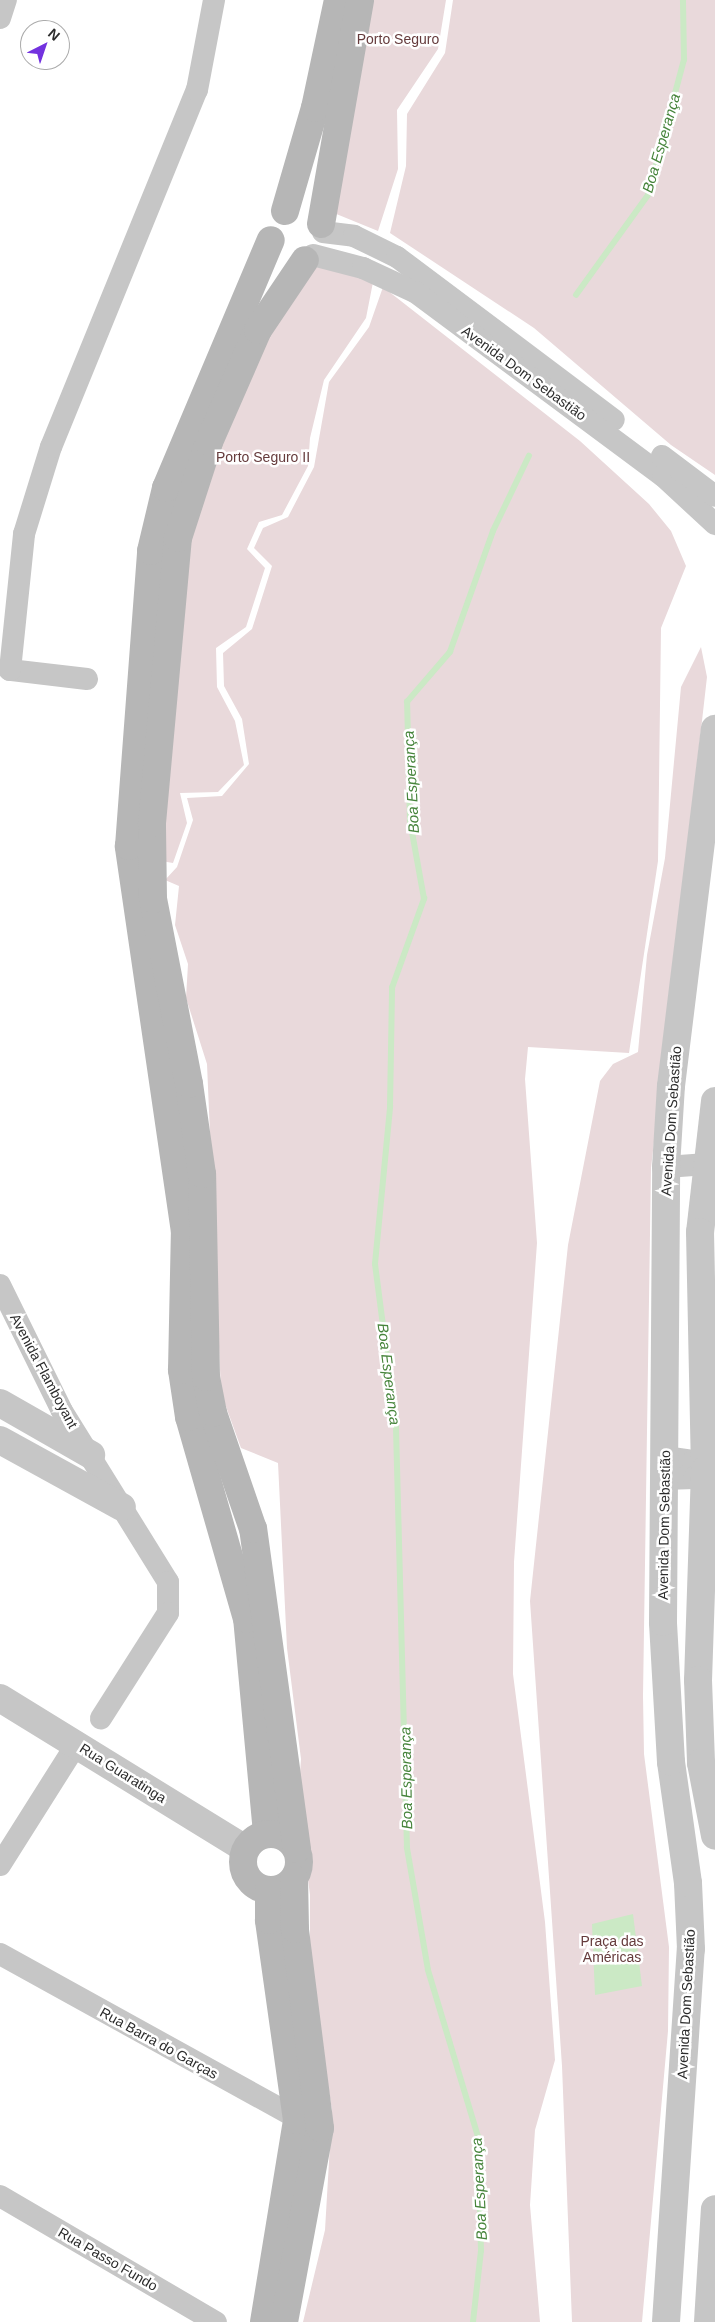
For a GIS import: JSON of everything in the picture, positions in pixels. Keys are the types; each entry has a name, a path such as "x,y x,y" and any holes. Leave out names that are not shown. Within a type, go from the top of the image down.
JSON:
{"main road":[{"path":"294,1878 268,1890 258,1887 244,1870 256,1841 247,1619 189,1417 182,1370 185,1232 129,846 151,551 166,488 271,240 273,223 285,211 315,108 338,0"},
{"path":"284,2322 308,2124 295,1929 294,1878 300,1859 297,1849 253,1529 213,1413 206,1377 202,1174 189,1084 153,899 152,823 180,529 209,442 258,330 316,243 332,143 360,0"},
{"path":"285,211 310,211 316,243"},
{"path":"271,240 280,255 316,243"},
{"path":"256,1841 284,1836 297,1849"},
{"path":"264,2322 308,2124 269,1920 268,1890"}],"street":[{"path":"0,18 6,0"},
{"path":"87,679 10,670 24,534 52,447 197,90 214,0"},
{"name":"Avenida Dom Sebastião","path":"316,243 354,236 397,257 715,496"},
{"name":"Avenida Dom Sebastião","path":"316,243 363,268 416,292 664,476 715,524"},
{"name":"Avenida Dom Sebastião","path":"666,2322 691,1950 688,1884 667,1706 664,1468 666,1166 671,1086 715,729"},
{"path":"715,1101 707,1240 710,1465 698,1680 708,1757 715,1836"},
{"path":"666,1166 711,1160"},
{"name":"Avenida Flamboyant","path":"0,1285 62,1411 168,1582 168,1613 101,1718"},
{"path":"0,1403 91,1455"},
{"path":"0,1440 122,1507"},
{"path":"664,1468 694,1478 710,1465"},
{"name":"Rua Guaratinga","path":"0,1698 77,1743 256,1841"},
{"path":"0,1865 77,1743"},
{"name":"Rua Barra do Garças","path":"0,1954 308,2124"},
{"name":"Rua Passo Fundo","path":"0,2196 216,2322"},
{"path":"708,2322 715,2209"}],"green space":[{"name":"Porto Seguro","path":"367,0 446,0 438,49 397,110 398,169 378,231 329,211"},
{"path":"453,0 715,0 715,475 671,445 534,328 390,233 406,166 407,114 445,53"},
{"name":"Porto Seguro II","path":"319,264 374,277 366,318 324,380 310,438 308,466 282,515 259,522 247,549 265,568 246,627 216,648 217,687 235,721 244,765 218,792 180,793 187,823 173,863 161,861 184,540 261,334"},
{"path":"383,287 580,441 649,504 671,531 686,566 661,628 658,861 629,1053 528,1047 525,1079 537,1243 514,1562 513,1674 545,1922 555,2060 535,2130 530,2205 540,2322 303,2322 325,2230 332,2110 310,1974 310,1895 298,1801 301,1759 287,1648 278,1463 241,1448 221,1393 207,1064 186,998 188,964 175,925 179,886 165,880 177,867 193,820 187,798 222,796 249,764 242,719 224,686 223,653 252,629 272,566 254,548 263,528 288,517 314,467 329,382 369,327"},
{"name":"Praça das Américas","path":"701,647 707,677 651,1168 643,1696 644,1754 669,1947 668,2031 642,2322 572,2322 562,2066 530,1601 568,1245 600,1081 613,1064 638,1052 647,955 665,858 681,687"}],"shaded area":[{"path":"633,1914 642,1986 595,1995 592,1924"}],"waterway":[{"name":"Boa Esperança","path":"576,295 648,195 684,60 683,0"},
{"name":"Boa Esperança","path":"473,2322 481,2251 478,2137 428,1970 407,1848 396,1426 375,1264 390,1107 392,988 424,899 410,821 407,702 450,652 493,531 529,456"}]}
